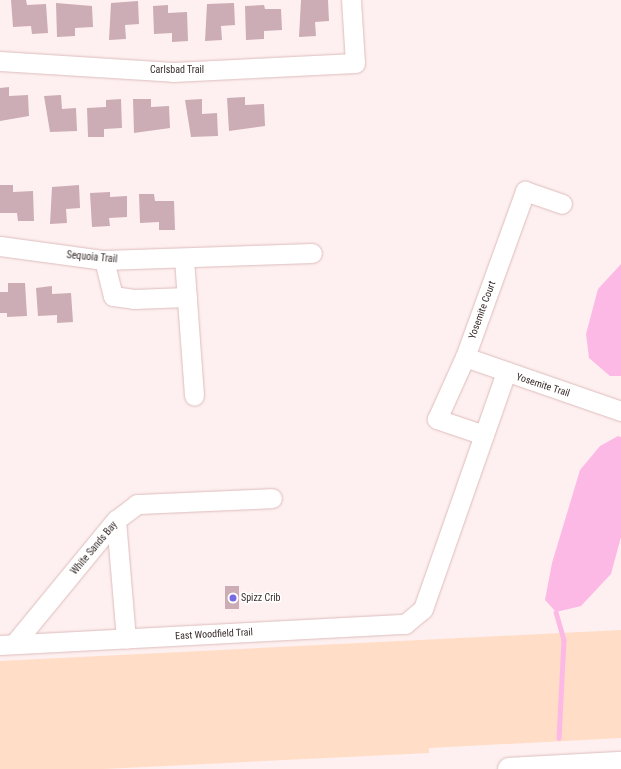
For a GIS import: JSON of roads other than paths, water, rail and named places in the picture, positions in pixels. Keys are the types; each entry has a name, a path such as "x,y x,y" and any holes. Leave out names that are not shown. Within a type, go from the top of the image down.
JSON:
{"highway":[{"path":"509,769 567,768 621,763"}],"street":[{"name":"Carlsbad Trail","path":"0,61 173,72 355,63 351,0"},
{"name":"Yosemite Court","path":"484,435 437,419 465,357 525,191 562,204"},
{"name":"Sequoia Trail","path":"0,246 104,260 184,259 312,253"},
{"path":"184,259 194,396"},
{"path":"104,260 113,296 134,299 187,297"},
{"name":"Yosemite Trail","path":"465,357 621,411"},
{"path":"484,435 506,372"},
{"name":"East Woodfield Trail","path":"7,645 405,624 423,609 484,435"},
{"name":"White Sands Bay","path":"7,645 116,520 137,504 272,498"},
{"path":"116,520 126,638"}],"waterway":[{"path":"556,612 564,640 559,738"}],"place":[{"name":"Spizz Crib","path":"233,598"}]}
